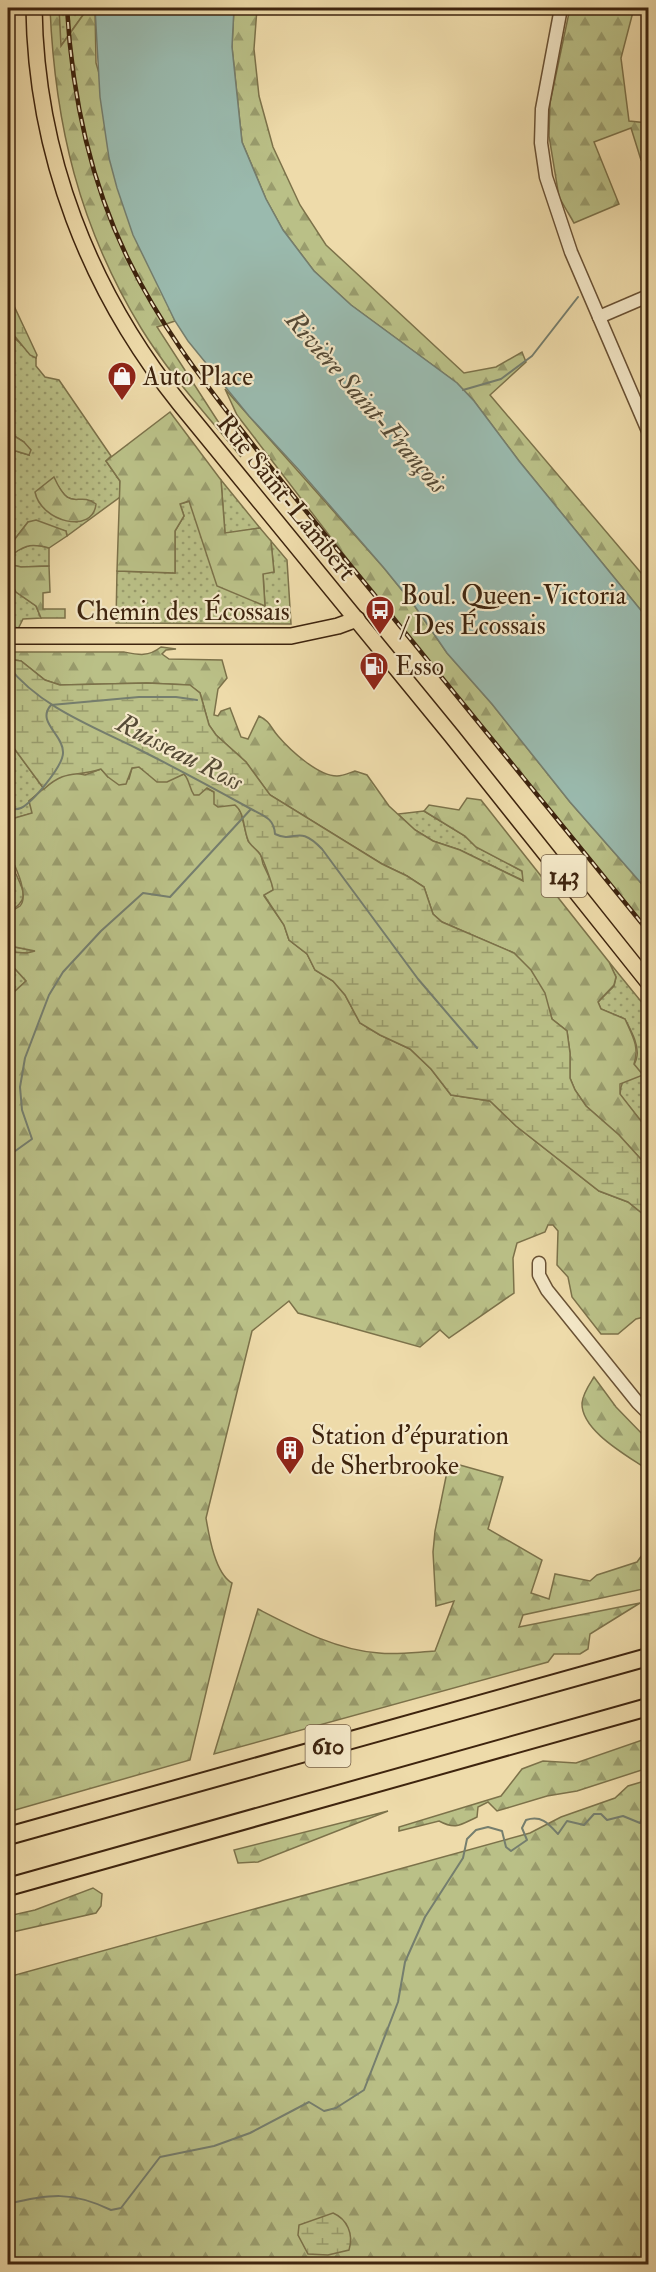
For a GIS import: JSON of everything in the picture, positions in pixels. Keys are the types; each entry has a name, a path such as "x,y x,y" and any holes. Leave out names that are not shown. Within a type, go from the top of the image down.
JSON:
{"highway":[{"name":"610","path":"8,1836 648,1657"},
{"name":"610","path":"8,1887 648,1707"}],"main road":[{"name":"Rue Saint-Lambert","path":"34,8 41,92 54,160 75,226 104,289 138,349 165,386 357,619"},
{"name":"Chemin des Écossais","path":"8,636 291,636 338,626 357,619"},
{"name":"143","path":"357,619 648,982"}],"street":[{"path":"561,8 542,109 543,160 560,223 648,431"},
{"path":"599,316 648,296"},
{"path":"539,1263 539,1275 547,1290 648,1413"}],"green space":[{"path":"50,8 59,8 61,46 88,8 95,8 96,63 165,298 175,321 157,327 241,457 152,345 119,290 101,251 74,174 65,134 53,51"},
{"path":"59,8 88,8 60,47"},
{"path":"234,8 257,8 254,49 259,96 273,147 300,205 326,245 464,373 496,367 522,352 526,362 490,395 648,581 648,619 519,461 474,401 457,383 351,305 314,271 283,230 266,199 242,142 232,47"},
{"path":"570,8 634,8 621,58 629,121 648,123 648,158 641,160 631,128 594,142 619,204 574,223 559,197 549,136 550,103"},
{"path":"8,293 37,355 36,358 30,355 8,328"},
{"path":"8,335 16,339 36,358 36,366 45,377 59,380 111,456 106,461 120,481 120,497 67,536 66,531 28,522 8,548 8,455 16,451 29,455 24,442 8,432","holes":["53,478 67,497 91,501 77,522 66,519"]},
{"path":"225,389 384,568 414,605 447,653 492,704 570,802 648,891 648,929 404,633 237,415"},
{"path":"170,412 221,480 225,533 260,528 271,541 274,572 263,574 265,606 217,586 189,501 180,504 184,516 175,531 175,573 117,571 120,481 106,461"},
{"path":"8,432 24,442 31,450 29,455 16,451 8,455"},
{"path":"54,477 70,499 84,499 96,504 93,514 77,522 56,517 47,511 39,502 35,492"},
{"path":"221,480 260,528 225,534"},
{"path":"190,501 265,606 263,573 274,572 271,541 287,560 291,624 116,623 117,571 175,573 175,531 184,516 180,504"},
{"path":"36,520 66,531 67,536 49,548 27,546 8,559 8,548 28,522"},
{"path":"33,544 49,548 49,566 21,567 8,564 8,559 16,551"},
{"path":"8,564 21,567 49,566 50,592 43,593 43,609 65,609 65,618 41,618 36,606 16,592 8,582"},
{"path":"8,582 16,592 36,606 41,618 23,619 18,629 8,629"},
{"path":"161,647 176,649 166,650 162,654 169,659 222,660 227,678 218,689 214,715 218,716 221,711 230,708 241,737 248,739 259,716 263,718 290,748 313,767 330,775 344,775 355,771 367,775 389,806 415,830 433,841 460,850 523,881 522,871 476,847 465,836 424,811 429,805 459,810 467,798 481,800 609,962 616,977 614,985 598,1002 601,1009 625,1019 634,1041 636,1058 634,1064 643,1075 620,1084 620,1094 648,1130 648,1167 619,1135 586,1106 575,1090 570,1078 567,1031 552,1019 548,1006 514,953 442,922 433,914 424,887 270,795 246,762 216,735 209,725 200,693 189,685 147,683 60,685 45,680 21,661 8,659 8,652 143,654"},
{"path":"8,659 21,661 45,680 60,685 147,683 190,685 200,693 209,725 216,735 246,762 270,795 424,887 433,914 442,922 514,953 531,970 545,993 552,1019 567,1031 570,1078 575,1090 586,1106 619,1135 648,1167 648,1218 628,1202 599,1191 516,1126 490,1101 451,1095 431,1069 410,1049 360,1023 345,995 333,981 315,970 307,954 289,940 284,925 264,895 273,890 271,883 260,854 249,842 242,816 235,805 218,807 214,804 214,792 207,788 199,795 194,795 184,774 167,782 157,782 139,767 132,768 126,784 119,785 101,769 59,778 44,789 8,740"},
{"path":"8,740 44,789 29,801 33,813 8,820"},
{"path":"139,767 161,776 184,774 214,792 216,799 240,809 248,841 261,855 272,883 273,890 264,896 284,925 289,940 307,954 315,970 333,981 345,995 360,1023 410,1049 431,1069 451,1095 490,1101 516,1126 599,1191 628,1202 648,1218 648,1316 636,1319 618,1334 601,1334 572,1297 568,1277 557,1265 558,1231 553,1225 548,1225 545,1232 517,1243 513,1258 514,1293 449,1338 440,1330 420,1347 298,1313 289,1301 252,1331 206,1518 217,1563 232,1583 190,1760 8,1812 8,971 14,975 14,992 26,981 8,961 8,952 35,951 15,947 8,931 8,913 20,906 23,895 20,880 8,850 8,820 32,813 29,801 63,775 75,773 85,775 101,769 108,777 129,779 132,768"},
{"path":"424,811 465,836 476,847 522,871 524,881 460,850 433,841 415,830 398,814"},
{"path":"8,851 22,887 23,896 19,904 8,913"},
{"path":"8,931 15,947 36,951 8,952"},
{"path":"8,961 26,981 13,993 14,976 8,971"},
{"path":"609,962 648,1010 648,1130 620,1095 622,1083 636,1061 637,1047 634,1037 625,1019 601,1009 598,1002 614,986 616,977"},
{"path":"594,1377 616,1407 648,1440 648,1470 607,1442 589,1423 582,1403 585,1392"},
{"path":"449,1462 503,1477 488,1529 542,1560 531,1593 549,1599 555,1574 590,1581 597,1575 637,1562 648,1547 648,1588 523,1615 519,1627 640,1603 590,1634 588,1649 580,1654 554,1654 548,1662 214,1754 258,1609 316,1637 347,1648 386,1654 435,1651 454,1601 436,1606 433,1552"},
{"path":"648,1738 648,1768 577,1791 547,1796 497,1811 488,1802 478,1807 477,1817 458,1825 454,1826 439,1821 399,1831 399,1827 501,1796 522,1769 543,1761 576,1763"},
{"path":"648,1780 648,2264 8,2264 8,1977 530,1833 561,1817 615,1798 628,1786"},
{"path":"388,1811 258,1862 238,1863 234,1850"},
{"path":"93,1888 102,1894 101,1906 96,1913 8,1933 8,1916 35,1910"},
{"path":"333,2213 346,2223 351,2238 349,2250 328,2255 308,2254 298,2235 299,2225"}],"water":[{"name":"Rivière Saint-François","path":"95,8 234,8 232,47 242,142 266,199 283,230 314,271 351,305 457,383 474,401 519,461 648,619 648,891 570,802 492,704 447,653 414,605 384,568 249,416 188,341 175,321 133,235 109,158 100,97"}],"waterway":[{"path":"463,390 501,379 532,356 578,297"},
{"name":"Ruisseau Ross","path":"8,666 35,693 51,704 251,809 170,897 143,893 101,931 63,972 49,995 25,1058 20,1087 22,1110 32,1139 8,1154"},
{"name":"Ruisseau Ross","path":"8,809 21,808 33,799 47,783 62,758 62,746 48,723 47,711 51,705 139,697 176,697 197,700"},
{"path":"251,809 273,824 275,834 288,837 302,835 314,841 322,849 418,979 477,1048"},
{"path":"8,2204 48,2196 60,2196 84,2200 111,2210 121,2208 160,2157 214,2146 250,2133 309,2102 324,2111 336,2108 364,2090 398,2002 405,1962 425,1917 463,1858 467,1839 476,1830 488,1827 502,1831 506,1847 511,1851 527,1840 522,1828 526,1820 540,1819 558,1834 567,1821 584,1825 594,1814 601,1814 607,1820 623,1816 640,1823 648,1806"}],"railway":[{"path":"67,8 73,73 85,138 94,169 115,231 141,284 166,327 209,388 273,470 648,931"}],"place":[{"name":"Auto Place","path":"122,402"},
{"name":"Boul. Queen-Victoria / Des Écossais","path":"380,636"},
{"name":"Esso","path":"374,692"},
{"name":"Station d'épuration de Sherbrooke","path":"290,1476"}]}
